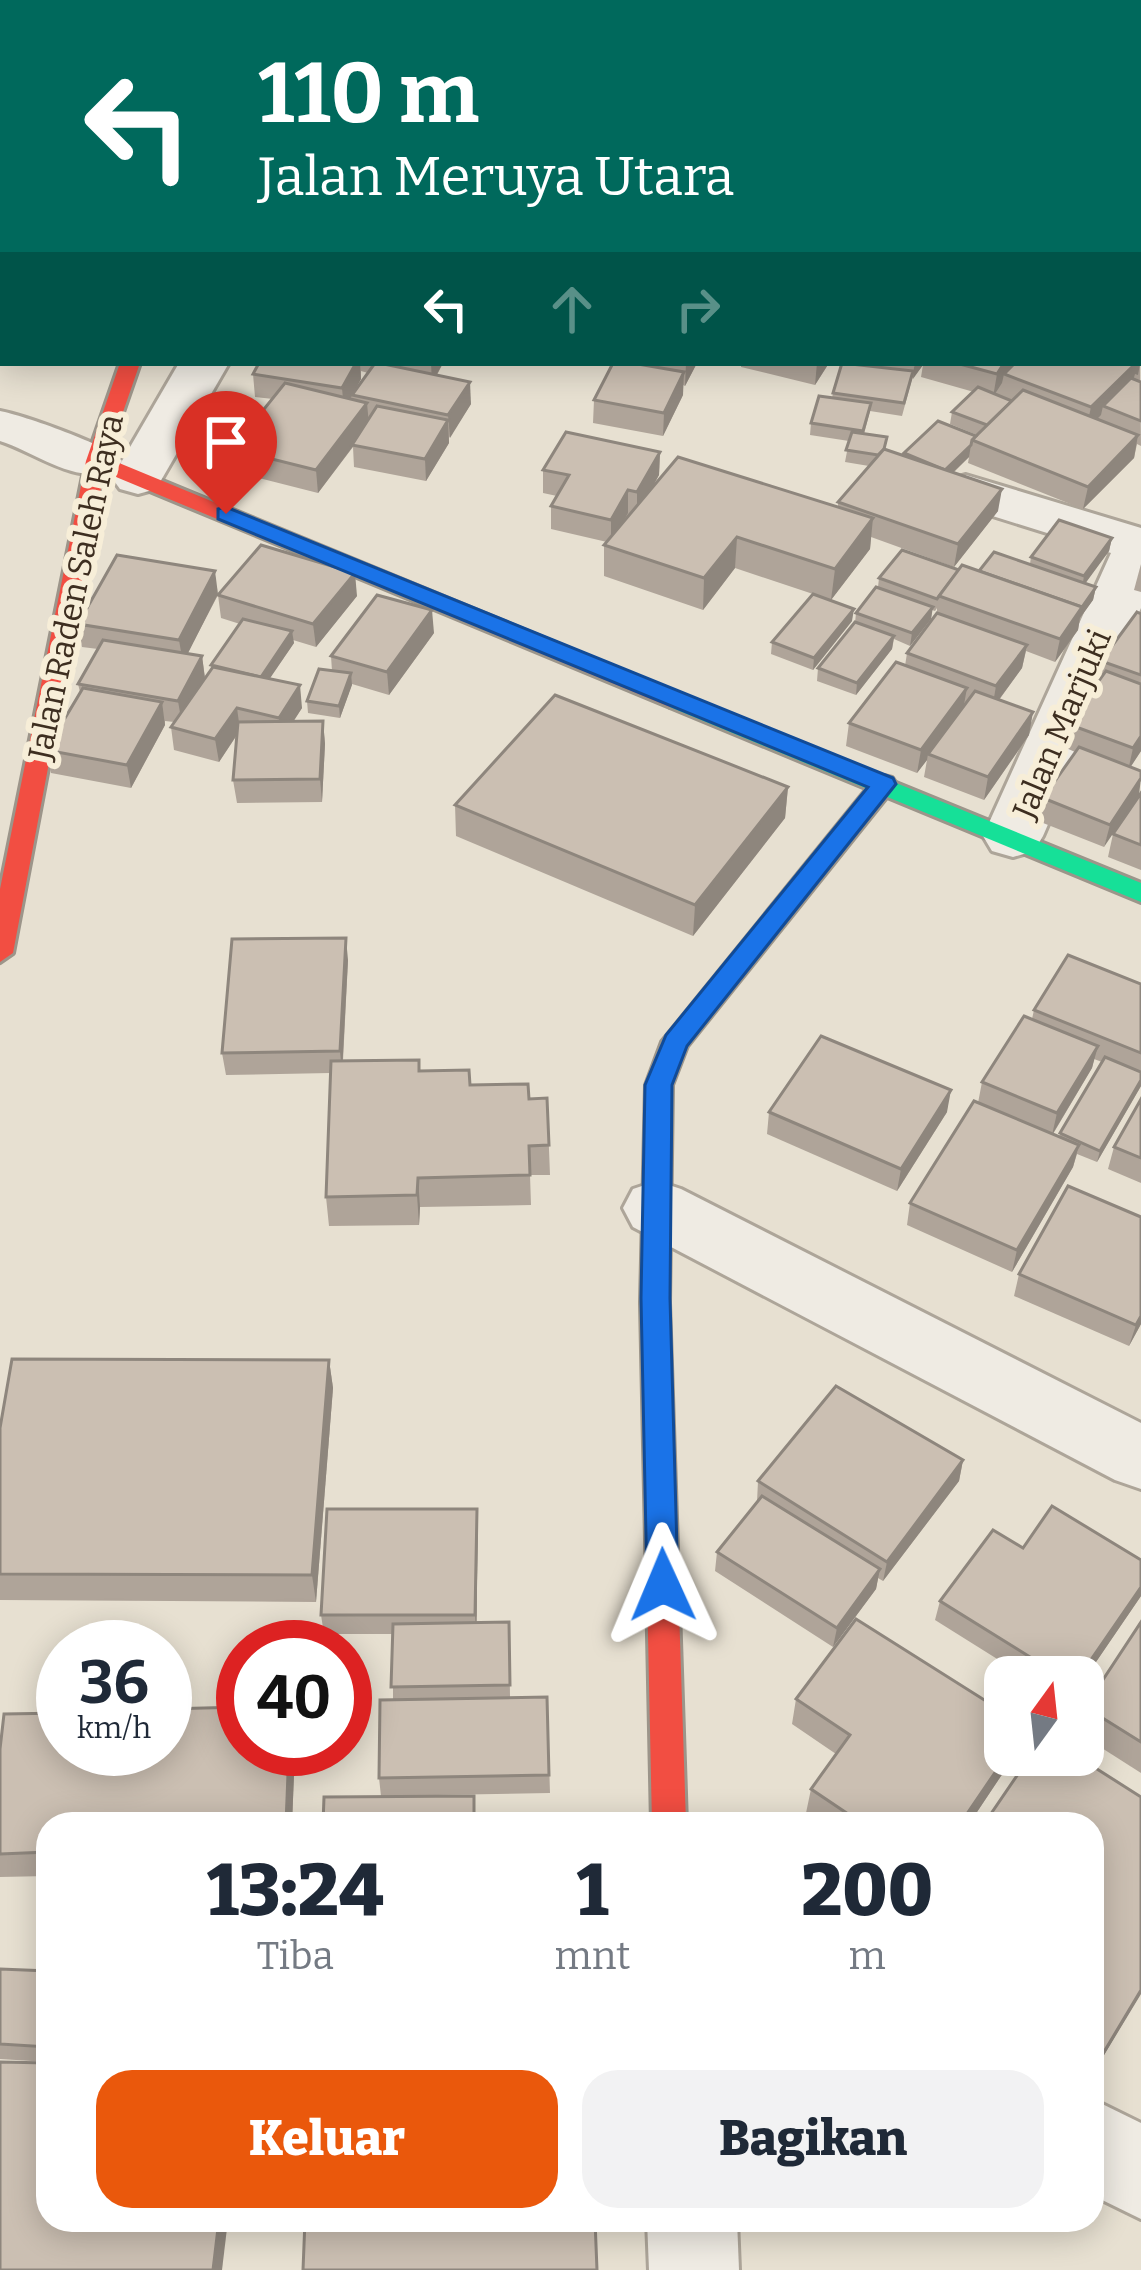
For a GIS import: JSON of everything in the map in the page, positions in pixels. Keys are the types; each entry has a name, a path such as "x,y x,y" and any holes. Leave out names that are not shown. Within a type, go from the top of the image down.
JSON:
{"main road":[{"name":"Jalan Raden Saleh Raya","path":"0,953 117,470 130,366"},
{"path":"117,470 1013,836 1141,893"},
{"path":"669,1812 657,1208 659,1085 675,1042 884,784"}],"street":[{"path":"0,426 23,430 41,444 117,470 202,366"},
{"path":"966,491 1141,545"},
{"name":"Jalan Marjuki","path":"1013,836 1141,545"},
{"path":"657,1208 1141,1458"},
{"path":"1104,2151 1141,2176"},
{"path":"692,2232 694,2270"}],"building":[{"path":"257,366 354,366 342,388 253,374"},
{"path":"373,366 470,382 448,415 352,395"},
{"path":"611,366 684,372 664,413 594,400"},
{"path":"841,366 913,371 904,403 833,393"},
{"path":"967,366 1002,366 997,374"},
{"path":"1012,366 1133,366 1091,407 1004,374"},
{"path":"1131,378 1141,382 1141,421 1103,406"},
{"path":"285,383 367,403 316,470 232,449"},
{"path":"978,387 1012,401 987,425 952,412"},
{"path":"1023,390 1138,435 1088,487 972,440"},
{"path":"819,396 871,403 863,431 811,423"},
{"path":"377,406 448,420 425,459 352,445"},
{"path":"938,421 976,436 945,470 904,453"},
{"path":"566,432 660,452 637,492 628,490 611,520 551,506 569,475 543,470"},
{"path":"852,432 887,437 884,449 878,455 846,450"},
{"path":"884,449 1002,489 958,544 838,502"},
{"path":"678,457 873,518 835,569 737,537 704,578 604,545"},
{"path":"1059,520 1112,538 1084,576 1031,557"},
{"path":"261,545 355,573 313,624 218,595"},
{"path":"902,550 959,570 937,599 879,578"},
{"path":"994,552 1096,587 1082,607 979,571"},
{"path":"117,555 215,571 179,640 78,624"},
{"path":"962,565 1082,607 1060,639 939,596"},
{"path":"876,587 933,607 912,633 856,613"},
{"path":"813,594 854,609 814,658 772,642"},
{"path":"377,595 432,610 387,672 331,656"},
{"path":"1137,612 1141,614 1141,675 1101,661"},
{"path":"937,613 1027,645 996,686 907,653"},
{"path":"243,619 292,631 261,677 211,665"},
{"path":"855,622 894,636 857,683 818,668"},
{"path":"103,640 202,656 178,701 78,684"},
{"path":"896,662 967,688 921,750 849,723"},
{"path":"213,667 300,685 279,718 237,708 215,739 171,727"},
{"path":"319,669 351,673 339,706 307,701"},
{"path":"1106,671 1141,684 1141,736 1133,748 1068,724"},
{"path":"83,688 162,702 127,765 46,750"},
{"path":"975,691 1033,712 988,777 928,754"},
{"path":"555,695 788,787 695,905 455,805"},
{"path":"323,721 320,779 233,780 238,722"},
{"path":"1079,747 1141,771 1110,825 1043,798"},
{"path":"1141,793 1141,845 1113,834"},
{"path":"346,938 340,1051 222,1053 232,939"},
{"path":"1068,955 1141,984 1141,1053 1034,1010"},
{"path":"1024,1016 1098,1046 1057,1113 982,1082"},
{"path":"821,1036 951,1090 901,1169 769,1112"},
{"path":"1105,1057 1141,1072 1141,1080 1100,1151 1060,1133"},
{"path":"419,1060 419,1071 469,1070 470,1085 528,1084 529,1099 547,1098 549,1145 529,1146 530,1175 418,1178 417,1195 326,1197 331,1061"},
{"path":"1141,1099 1141,1158 1114,1147"},
{"path":"974,1101 1079,1145 1017,1250 910,1203"},
{"path":"1068,1186 1141,1217 1141,1316 1136,1325 1019,1274"},
{"path":"12,1359 329,1360 312,1575 0,1574 0,1428"},
{"path":"836,1386 963,1460 887,1562 758,1481"},
{"path":"762,1496 880,1569 837,1628 717,1552"},
{"path":"1052,1506 1141,1560 1141,1587 1093,1656 1028,1656 940,1601 993,1530 1023,1548"},
{"path":"327,1509 477,1509 475,1615 321,1615"},
{"path":"856,1619 984,1700 984,1776 993,1776 968,1812 845,1812 811,1789 850,1735 796,1699"},
{"path":"509,1622 510,1685 391,1687 393,1624"},
{"path":"1141,1622 1141,1742 1104,1719 1104,1678"},
{"path":"547,1697 549,1775 379,1778 380,1700"},
{"path":"192,1708 216,1708 216,1776 288,1776 286,1812 36,1812 36,1852 0,1854 4,1714 36,1713 36,1776 192,1776"},
{"path":"1104,1773 1141,1797 1141,1990 1104,2052 1104,1812 992,1812 1017,1776"},
{"path":"474,1796 474,1812 323,1812 324,1797"},
{"path":"0,1969 36,1970 36,2046 0,2044"},
{"path":"0,2062 36,2063 36,2232 218,2232 213,2270 0,2270"},
{"path":"305,2232 595,2232 597,2270 303,2270"}],"traffic: fast":[{"path":"678,702 1141,893"}],"traffic: slow":[{"path":"655,1303 659,1085 675,1042 884,784"}],"traffic: jam":[{"path":"0,953 96,461 129,366"},
{"path":"96,461 678,702"},
{"path":"655,1303 669,1812"}],"route":[{"path":"226,514 884,784 675,1042 659,1085 655,1298 663,1585"}]}
